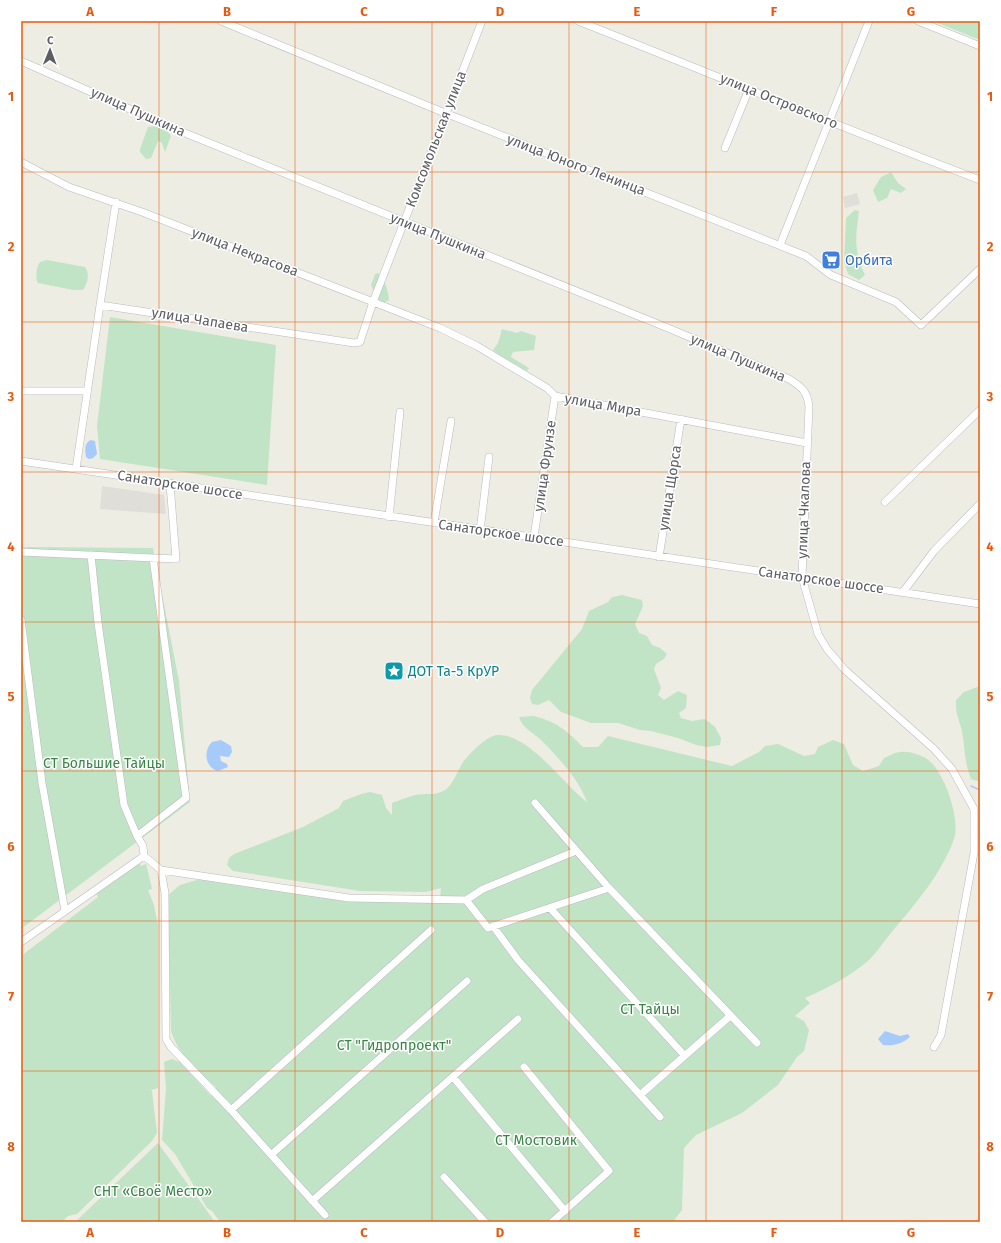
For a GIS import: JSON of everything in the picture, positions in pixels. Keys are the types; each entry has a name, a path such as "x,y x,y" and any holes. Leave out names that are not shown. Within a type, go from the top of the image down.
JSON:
{"street":[{"name":"улица Юного Ленинца","path":"221,21 445,113 806,256 831,275 896,302 921,325 980,269"},
{"name":"Комсомольская улица","path":"373,302 445,113 482,21"},
{"name":"улица Островского","path":"578,21 830,120 905,153 980,180"},
{"path":"780,245 869,21"},
{"path":"918,21 980,46"},
{"name":"улица Пушкина","path":"21,61 174,129 668,328 789,379 802,388 808,396 808,443"},
{"path":"725,148 749,89"},
{"name":"улица Некрасова","path":"21,162 69,187 116,202 373,302"},
{"path":"76,470 116,202"},
{"name":"улица Чапаева","path":"100,305 354,343 360,342 373,302"},
{"name":"улица Мира","path":"373,302 440,328 477,346 548,388 555,396 808,443"},
{"path":"21,391 87,391"},
{"name":"улица Фрунзе","path":"534,537 555,396"},
{"path":"885,502 980,410"},
{"path":"389,517 400,412"},
{"name":"улица Щорса","path":"659,557 682,419"},
{"path":"434,523 451,421"},
{"name":"улица Чкалова","path":"808,443 802,577 818,634 827,649 845,670 934,749 952,769 974,809 974,853 941,1035 934,1048"},
{"path":"480,531 489,457"},
{"name":"Санаторское шоссе","path":"21,462 980,604"},
{"path":"21,552 176,559 170,484"},
{"path":"903,592 934,551 980,504"},
{"path":"91,555 98,623 124,806 143,846 144,856 162,870 349,898 466,900 483,889 576,851"},
{"path":"137,836 186,798 152,558"},
{"path":"21,620 42,783 65,911"},
{"path":"535,803 609,888 757,1043"},
{"path":"21,942 144,856"},
{"path":"162,870 165,893 166,1039 171,1048 272,1154 326,1216"},
{"path":"466,900 488,928 609,888"},
{"path":"550,908 684,1055"},
{"path":"493,926 518,960 626,1077 660,1117"},
{"path":"231,1110 431,930"},
{"path":"272,1154 467,981"},
{"path":"640,1095 730,1016"},
{"path":"312,1201 518,1019"},
{"path":"524,1067 609,1171 552,1222"},
{"path":"453,1076 565,1211"},
{"path":"444,1178 484,1222"}],"shaded area":[{"path":"857,193 860,204 845,208 843,197"},
{"path":"102,486 164,495 166,514 100,509"}],"green space":[{"path":"933,21 980,21 980,40"},
{"path":"157,126 167,130 171,136 165,152 162,143 158,141 151,158 146,159 140,152 140,149 148,127"},
{"path":"891,172 898,183 906,189 901,193 891,189 887,198 878,202 873,190 881,177"},
{"path":"855,210 859,211 856,236 857,251 865,275 859,280 848,274 844,262 846,218"},
{"path":"47,260 85,267 88,272 88,278 83,290 73,290 38,283 36,275 38,267 40,262"},
{"path":"378,273 388,292 389,300 384,303 377,299 371,285 375,274"},
{"path":"110,317 276,345 267,485 100,459 97,426"},
{"path":"502,329 517,333 521,331 536,336 534,350 513,352 511,357 529,368 527,371 497,354 493,350 498,343"},
{"name":"СТ Большие Тайцы","path":"21,547 153,548 179,681 190,802 21,929"},
{"path":"622,595 642,600 643,606 635,624 639,633 647,636 652,645 660,648 667,654 664,659 656,664 654,669 661,688 658,695 664,700 678,691 687,695 686,708 679,713 681,718 692,721 705,719 715,727 721,738 720,745 707,747 696,745 678,738 651,731 640,730 618,723 591,723 561,712 549,700 538,705 532,704 530,698 532,690 582,629 589,611 608,602 612,597"},
{"path":"980,686 980,782 971,779 969,773 962,732 957,715 956,700 964,692"},
{"path":"534,716 561,727 583,747 598,747 608,736 732,766 759,752 765,746 778,744 804,756 815,754 818,747 833,740 844,744 853,765 863,771 879,766 884,758 894,753 904,752 921,756 927,759 939,773 950,796 955,820 956,831 954,839 942,865 927,889 873,956 863,965 831,986 805,998 810,1003 795,1016 804,1021 809,1030 804,1051 797,1057 778,1085 742,1113 696,1135 684,1148 682,1210 673,1222 220,1222 212,1211 207,1208 175,1154 162,1140 166,1088 164,1062 172,1059 180,1062 211,1096 216,1087 189,1062 174,1040 171,1031 168,895 180,885 200,879 350,900 440,900 441,888 426,892 360,891 233,871 227,865 229,858 234,854 303,827 339,808 343,801 361,794 370,792 382,795 386,808 392,815 392,803 415,795 442,792 448,788 468,756 485,740 496,735 511,737 523,743 546,762 587,802 579,786 568,770 542,741 525,727 519,717"},
{"path":"138,862 141,866 146,864 152,889 148,890 154,905 158,925 158,1088 151,1090 157,1133 152,1141 77,1214 68,1216 62,1222 21,1222 21,956 98,897 96,893"},
{"name":"СНТ «Своё Место»","path":"158,1143 215,1222 75,1222"}],"water":[{"path":"91,440 95,441 97,454 93,458 89,459 86,457 85,452 87,443"},
{"path":"221,740 231,746 232,752 229,757 220,756 221,761 227,764 228,767 218,771 208,763 207,749 212,742"},
{"path":"885,1031 900,1036 908,1034 910,1037 897,1044 883,1045 878,1039"}],"waterway":[{"path":"971,786 980,790"}],"place":[{"name":"Орбита","path":"831,260"},
{"name":"ДОТ Та-5 КрУР","path":"394,671"}],"park label":[{"name":"СТ Тайцы","path":"650,1009"},
{"name":"СТ \"Гидропроект\"","path":"394,1045"},
{"name":"СТ Мостовик","path":"536,1140"}]}
